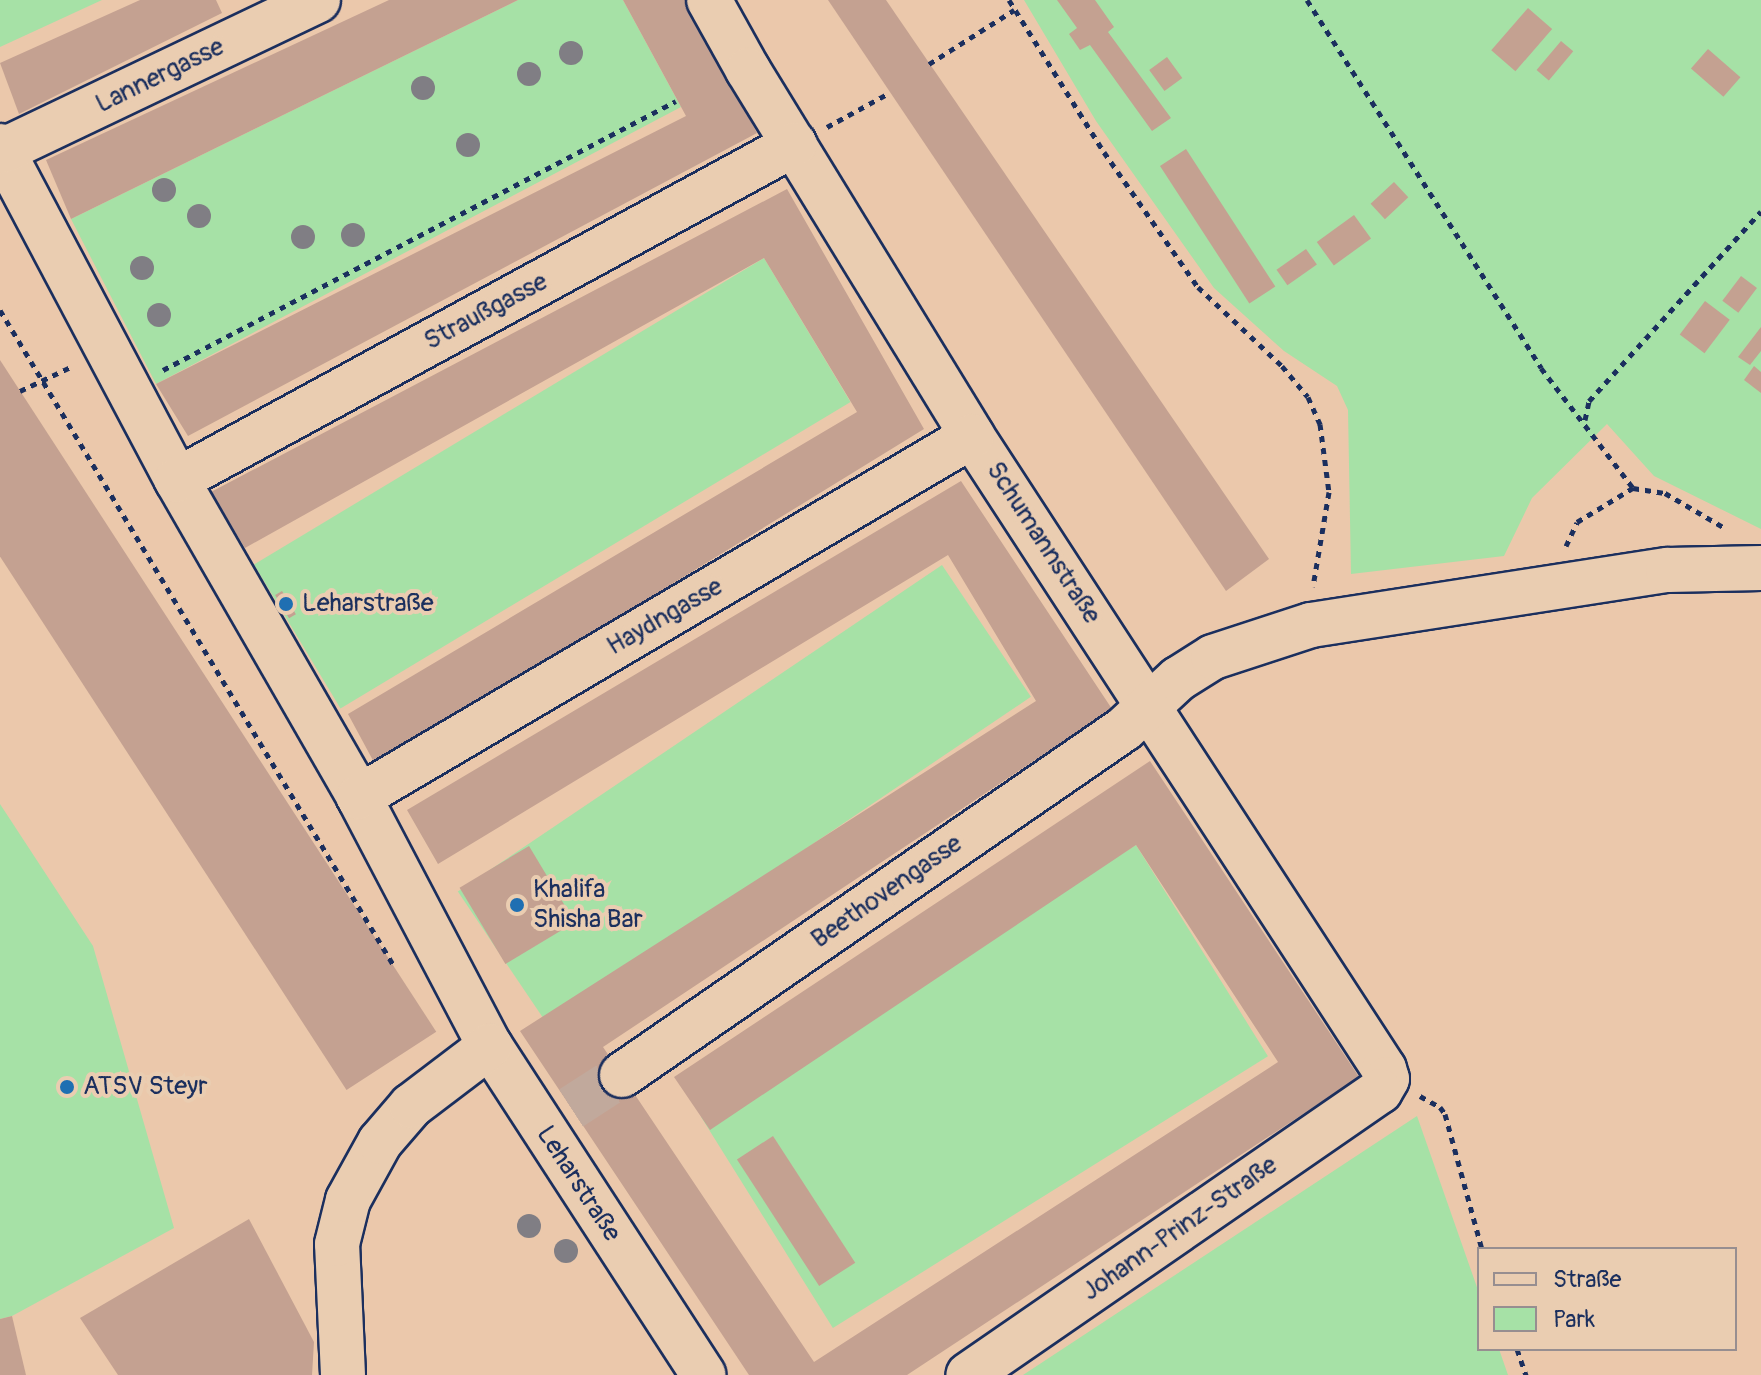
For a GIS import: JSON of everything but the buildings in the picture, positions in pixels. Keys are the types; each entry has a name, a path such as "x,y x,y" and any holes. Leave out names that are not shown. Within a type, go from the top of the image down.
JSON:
{"street":[{"name":"Lannergasse","path":"1,149 318,0"},
{"name":"Schumannstraße","path":"709,0 972,436 1384,1069 1387,1079"},
{"name":"Straußgasse","path":"177,480 795,144"},
{"name":"Leharstraße","path":"1,149 177,480 359,797 490,1046 556,1117 704,1375"},
{"name":"Haydngasse","path":"359,797 972,436"},
{"name":"Beethovengasse","path":"622,1075 1124,729 1178,679 1213,657 1311,625 1668,570 1761,568"},
{"path":"343,1375 337,1244 348,1200 380,1142 411,1106 490,1046"},
{"name":"Johann-Prinz-Straße","path":"969,1375 1380,1091 1387,1079"}],"path":[{"path":"1009,0 1104,152 1198,287 1308,397 1320,424 1329,492 1313,583 1311,625"},
{"path":"1307,0 1541,368 1585,421 1633,488"},
{"path":"929,64 1014,10"},
{"path":"795,144 889,93"},
{"path":"159,372 215,348 676,101"},
{"path":"506,190 511,198"},
{"path":"1585,421 1589,401 1761,211"},
{"path":"397,248 403,257"},
{"path":"0,310 394,966"},
{"path":"20,391 108,350"},
{"path":"1548,590 1577,522 1633,488 1665,493 1734,532"},
{"path":"1387,1079 1440,1107 1445,1114 1481,1247"},
{"path":"1518,1351 1526,1375"}],"green space":[{"path":"0,0 102,0 0,47"},
{"path":"518,0 623,0 681,107 156,384 71,219"},
{"path":"1024,0 1761,0 1761,529 1654,476 1607,424 1532,498 1504,556 1351,574 1348,410 1337,386 1284,351 1214,288 1096,121"},
{"path":"764,258 851,402 341,708 254,564"},
{"path":"942,565 1031,697 547,1023 458,892"},
{"name":"ATSV Steyr","path":"0,804 93,946 174,1228 12,1316 0,1319"},
{"path":"1136,845 1268,1056 833,1328 701,1117"},
{"path":"1417,1116 1477,1287 1477,1351 1500,1351 1508,1375 1023,1375"}],"tunnel":[{"path":"571,1108 622,1075"}],"place":[{"name":"Leharstraße","path":"286,604"},
{"name":"Khalifa Shisha Bar","path":"517,905"},
{"name":"ATSV Steyr","path":"67,1087"}]}
